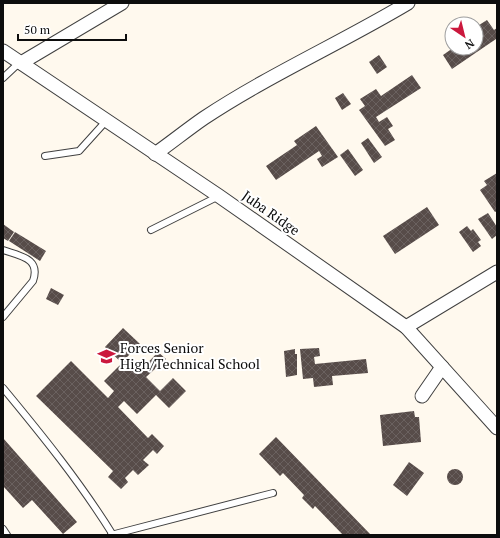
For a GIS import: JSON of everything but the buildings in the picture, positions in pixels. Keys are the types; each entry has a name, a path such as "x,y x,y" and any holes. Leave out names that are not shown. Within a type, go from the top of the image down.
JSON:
{"street":[{"path":"21,62 122,3"},
{"path":"155,154 204,118 251,90 359,32 408,3"},
{"name":"Juba Ridge","path":"3,51 219,196 406,327 497,428"},
{"path":"406,327 497,272"},
{"path":"422,396 442,367"}],"lane":[{"path":"3,78 21,62"},
{"path":"45,156 79,151 107,120"},
{"path":"150,230 219,196"},
{"path":"3,250 31,261 35,267 35,274 33,281 3,317"},
{"path":"3,388 90,498 112,535 273,493"},
{"path":"3,529 7,535"}],"place":[{"name":"Forces Senior High/Technical School","path":"107,356"}]}
